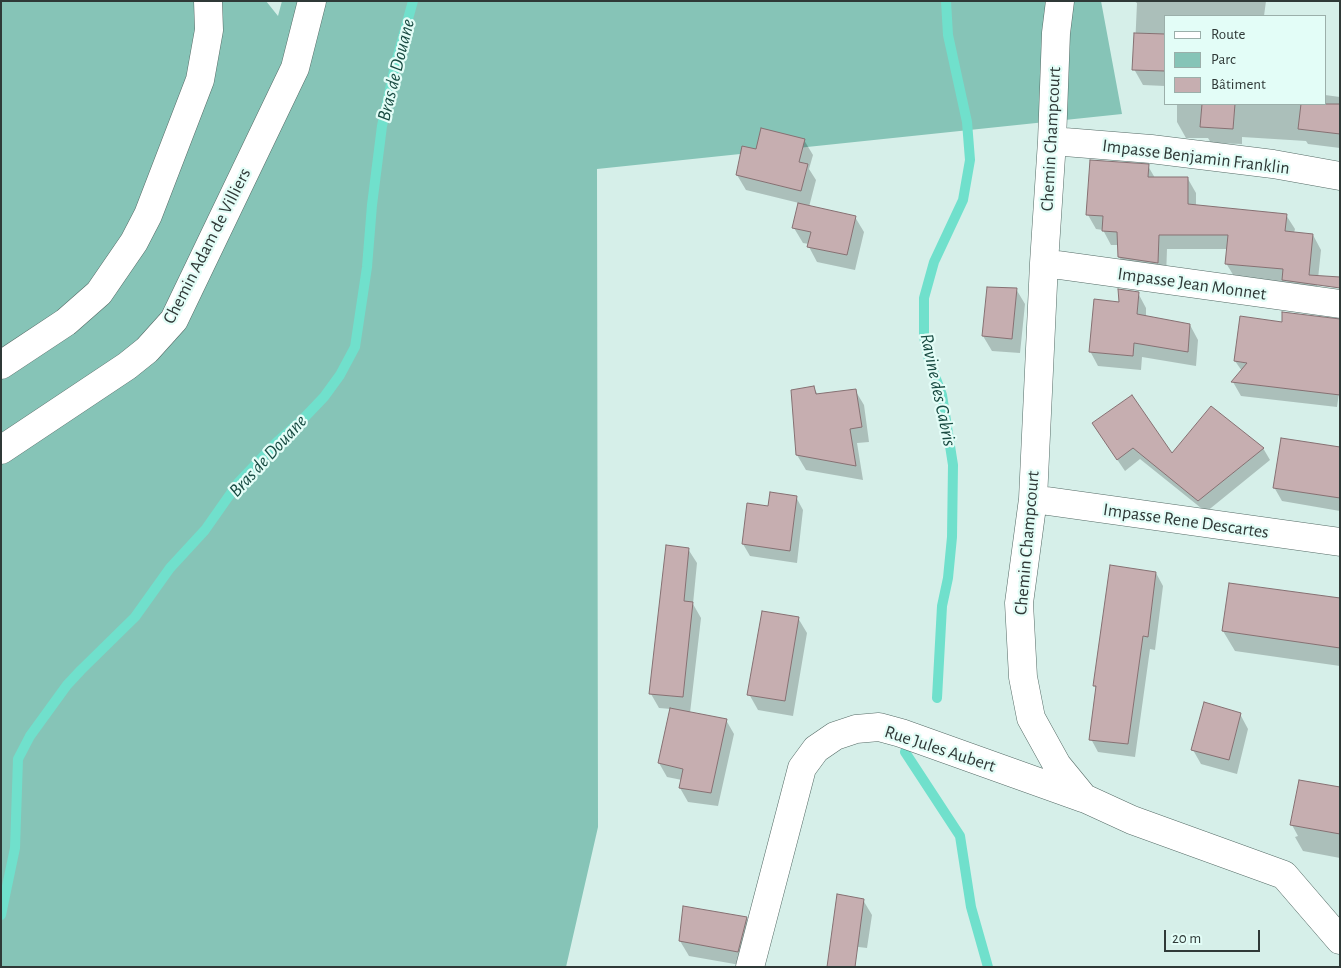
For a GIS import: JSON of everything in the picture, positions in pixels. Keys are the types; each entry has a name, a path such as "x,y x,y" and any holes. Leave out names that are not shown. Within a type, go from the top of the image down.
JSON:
{"street":[{"path":"1,365 66,322 100,293 134,242 148,215 200,80 209,30 208,1"},
{"name":"Chemin Adam de Villiers","path":"1,450 126,366 147,350 174,320 295,68 312,1"},
{"name":"Chemin Champcourt","path":"1060,1 1056,34 1033,499 1019,603 1022,677 1031,718 1057,765 1084,798 1132,820 1284,875 1340,940"},
{"name":"Impasse Benjamin Franklin","path":"1052,141 1151,149 1273,164 1340,176"},
{"name":"Impasse Jean Monnet","path":"1044,263 1340,304"},
{"name":"Impasse Rene Descartes","path":"1033,499 1340,542"},
{"name":"Rue Jules Aubert","path":"750,967 802,768 816,749 835,736 856,729 879,728 901,733 1084,798"}],"green space":[{"path":"1,1 266,1 278,16 282,1 1101,1 1122,114 597,169 598,827 566,967 1,967"}],"building":[{"path":"1134,33 1164,34 1164,71 1132,70"},
{"path":"1340,104 1340,134 1298,129 1301,105"},
{"path":"1202,105 1235,105 1233,129 1200,127"},
{"path":"761,128 805,139 799,162 808,164 801,191 736,175 742,146 756,149"},
{"path":"1090,160 1149,164 1148,177 1188,177 1188,204 1287,214 1285,231 1313,234 1309,275 1340,277 1340,288 1282,280 1283,269 1225,264 1228,235 1159,235 1158,263 1118,257 1117,232 1102,231 1103,216 1086,215"},
{"path":"798,203 856,216 847,255 807,247 811,232 792,228"},
{"path":"987,287 1017,288 1012,339 982,336"},
{"path":"1118,289 1139,292 1137,314 1190,324 1188,352 1134,343 1133,356 1089,352 1094,299 1119,302"},
{"path":"1282,312 1340,319 1340,395 1231,382 1247,363 1234,361 1240,316 1282,322"},
{"path":"814,386 816,394 856,389 862,427 850,429 856,466 796,455 791,390"},
{"path":"1132,395 1172,453 1211,406 1264,448 1198,501 1133,448 1117,460 1092,423"},
{"path":"1281,438 1340,447 1340,498 1273,488"},
{"path":"770,492 797,496 790,551 742,544 747,503 768,506"},
{"path":"666,545 689,548 684,601 693,602 683,697 649,694"},
{"path":"1110,565 1156,572 1148,637 1143,636 1128,744 1089,740 1096,686 1093,686"},
{"path":"1229,583 1340,598 1340,648 1222,631"},
{"path":"762,611 799,617 785,701 747,695"},
{"path":"1204,702 1241,713 1229,760 1191,750"},
{"path":"670,708 727,719 711,793 679,788 683,769 658,763"},
{"path":"1299,780 1340,787 1340,834 1290,825"},
{"path":"837,894 864,899 855,967 827,967"},
{"path":"683,906 747,917 738,952 679,941"}],"waterway":[{"name":"Bras de Douane","path":"1,915 15,848 18,759 30,736 67,685 135,617 170,568 205,530 238,483 324,397 340,375 355,347 367,267 372,205 382,126 396,62 413,1"},
{"name":"Ravine des Cabris","path":"937,698 942,606 948,578 952,537 953,465 942,395 929,360 924,337 924,298 934,262 963,200 970,160 967,122 948,35 946,1"},
{"name":"Ravine des Cabris","path":"905,752 960,836 971,907 988,967"}]}
